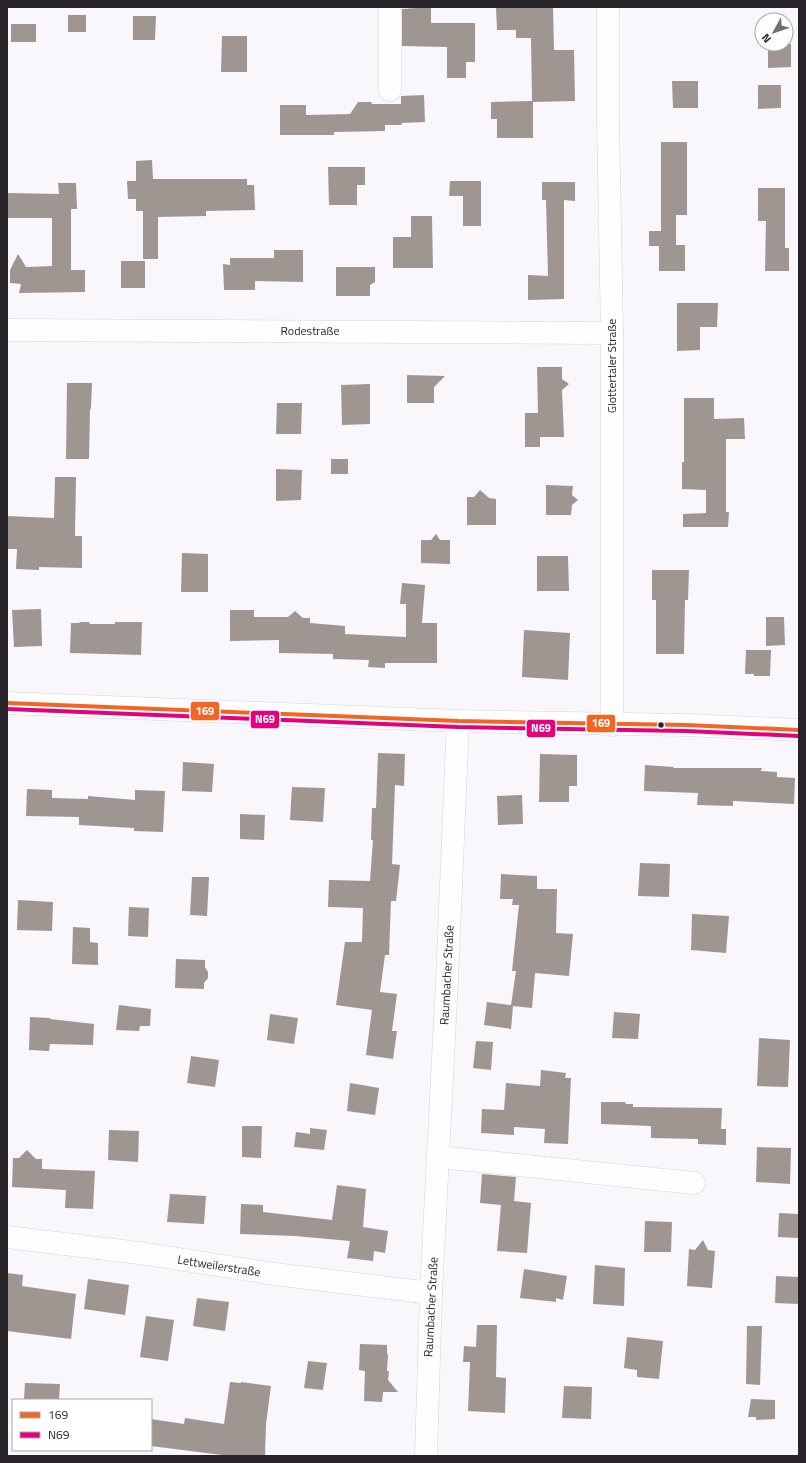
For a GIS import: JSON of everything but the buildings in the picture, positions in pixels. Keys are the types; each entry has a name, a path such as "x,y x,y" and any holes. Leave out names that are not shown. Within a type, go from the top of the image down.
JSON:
{"street":[{"path":"390,7 390,90"},
{"name":"Glottertaler Straße","path":"608,7 608,114 612,333 612,725"},
{"name":"Rodestraße","path":"7,330 612,333"},
{"path":"7,703 458,720 799,730"},
{"name":"Raumbacher Straße","path":"426,1456 431,1293 439,1157 458,720"},
{"path":"439,1157 694,1183"},
{"name":"Lettweilerstraße","path":"7,1237 147,1254 274,1274 431,1293"}],"transit line":[{"name":"169","path":"7,703 458,721 686,725 799,730"},
{"name":"N69","path":"7,709 458,727 686,731 799,736"}]}
